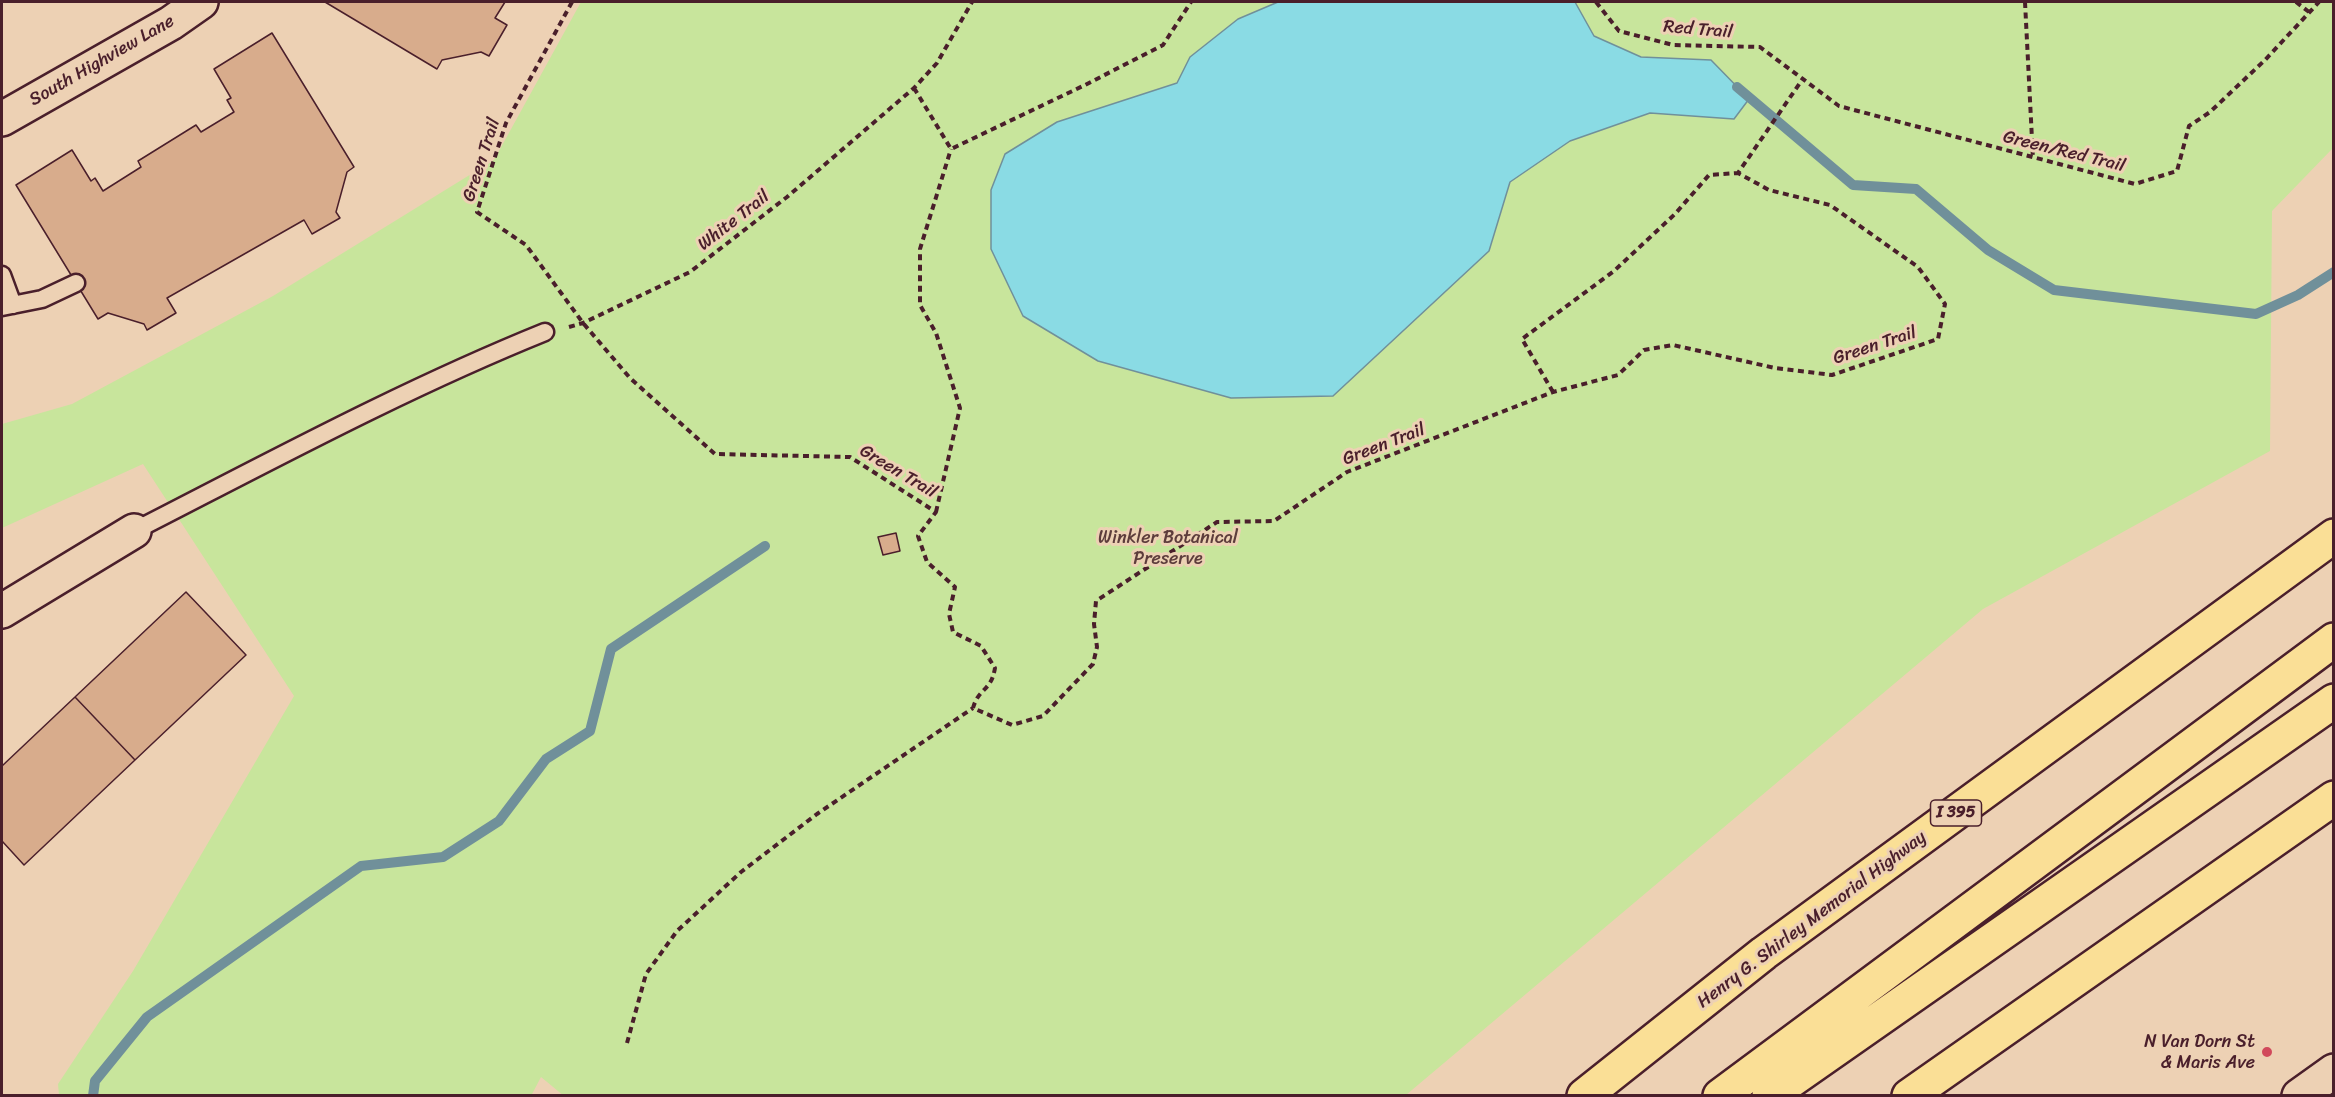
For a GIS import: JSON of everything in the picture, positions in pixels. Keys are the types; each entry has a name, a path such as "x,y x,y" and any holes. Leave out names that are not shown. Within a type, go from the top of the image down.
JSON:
{"highway":[{"name":"Henry G. Shirley Memorial Highway","path":"1584,1095 1764,953 2334,537"},
{"path":"1720,1095 2334,640"},
{"path":"1769,1095 2334,701"},
{"path":"1909,1095 2334,798"}],"street":[{"name":"South Highview Lane","path":"2,119 171,23 201,2"},
{"path":"2,611 134,531"},
{"path":"2299,1095 2334,1071"}],"lane":[{"path":"2,275 7,306 42,299 76,283"},
{"path":"134,531 296,448 496,352 545,332"}],"path":[{"name":"Green Trail","path":"572,2 506,123 477,212 526,245 583,323 630,378 715,454 850,457 936,512 918,536 927,562 955,587 949,614 953,632 981,646 995,668 992,683 976,696 973,708 1012,725 1043,716 1093,664 1097,647 1094,624 1096,601 1217,522 1274,521 1347,472 1553,392 1618,375 1644,350 1672,345 1774,368 1832,375 1938,339 1945,304 1918,267 1830,205 1770,190 1738,172"},
{"name":"White Trail","path":"545,332 583,323 690,273 787,197 914,88 937,63 972,2"},
{"path":"936,512 960,408 936,333 920,305 920,249 951,149 1085,86 1163,45 1191,2"},
{"name":"Red Trail","path":"1596,2 1619,31 1672,45 1760,47 1802,80"},
{"path":"2025,2 2033,159"},
{"path":"2296,2 2308,12"},
{"name":"Green/Red Trail","path":"1802,80 1839,106 2033,159 2135,184 2177,171 2189,126 2210,112 2265,60 2319,2"},
{"path":"1553,392 1522,339 1614,271 1675,214 1709,176 1738,172 1802,80"},
{"path":"914,88 951,149"},
{"path":"627,1043 646,974 677,931 741,872 808,822 973,708"}],"green space":[{"name":"Winkler Botanical Preserve","path":"581,2 2333,2 2333,148 2272,211 2270,451 1983,609 1406,1095 564,1096 541,1077 531,1096 59,1095 58,1084 133,971 294,696 143,464 2,528 2,424 72,404 273,296 494,160"}],"water":[{"path":"1278,2 1575,2 1594,36 1641,57 1711,60 1749,99 1734,119 1650,113 1570,141 1510,182 1489,251 1333,396 1231,398 1098,361 1023,316 991,249 991,190 1005,154 1057,122 1177,83 1190,57 1238,19"}],"building":[{"path":"325,2 505,2 495,18 507,25 489,56 481,52 442,60 437,69"},
{"path":"272,33 354,167 347,172 336,212 340,218 312,234 304,220 167,298 176,313 147,330 144,324 108,313 98,319 16,185 72,150 91,181 95,178 103,191 141,167 138,161 196,125 201,132 234,112 227,100 231,98 214,69"},
{"path":"896,533 900,551 883,555 878,537"},
{"path":"186,592 246,655 135,760 75,697"},
{"path":"75,697 135,760 24,865 2,841 2,766"}],"waterway":[{"path":"1737,87 1853,185 1916,189 1988,250 2054,290 2256,314 2298,295 2334,272"},
{"path":"93,1096 95,1081 147,1017 361,866 443,857 499,821 546,759 590,731 611,649 765,546"}],"place":[{"name":"N Van Dorn St & Maris Ave","path":"2267,1052"}]}
